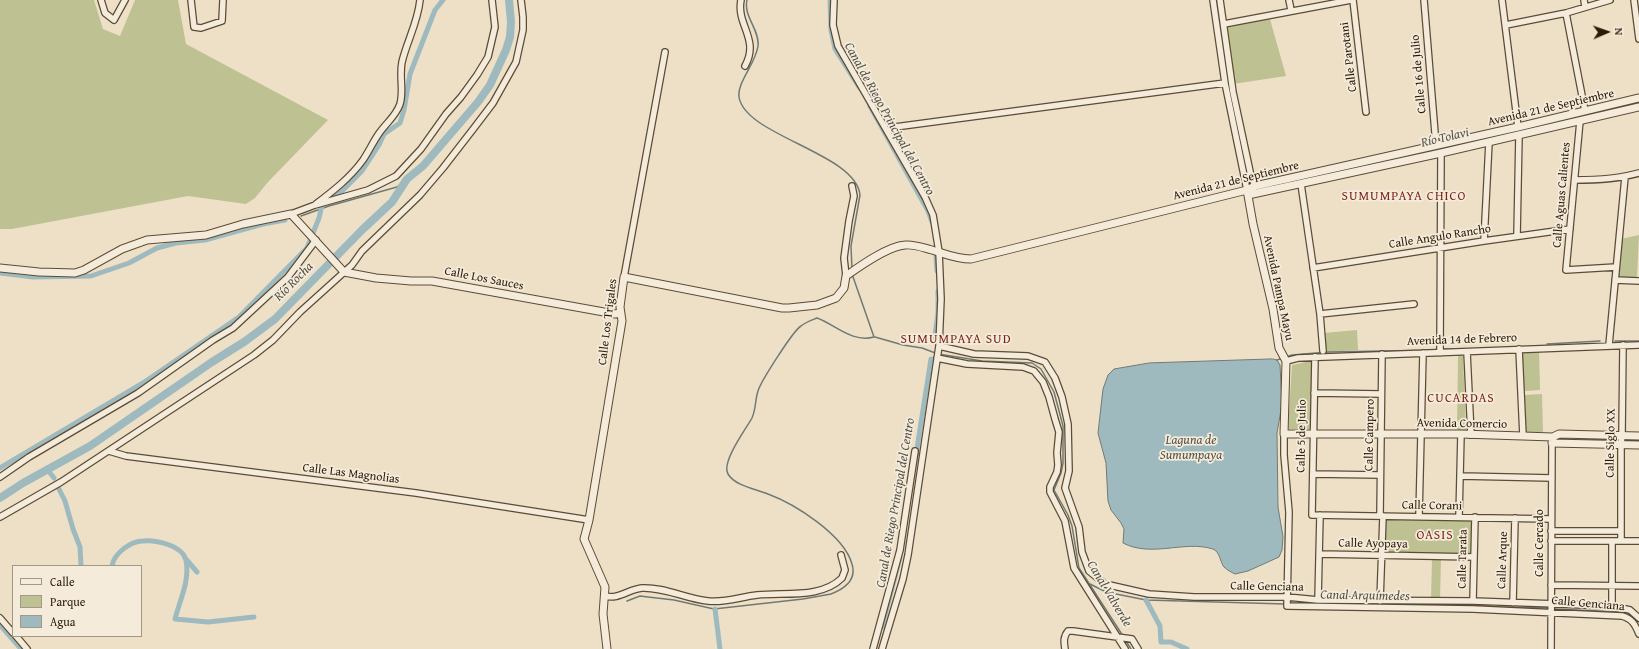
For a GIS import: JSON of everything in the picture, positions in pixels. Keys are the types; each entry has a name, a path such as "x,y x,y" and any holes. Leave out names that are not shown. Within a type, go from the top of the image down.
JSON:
{"street":[{"path":"101,0 105,13 114,20 125,0"},
{"path":"190,0 194,27 201,28 222,21 223,0"},
{"path":"315,205 333,191 363,160 379,133 393,118 398,109 401,97 402,64 413,30 420,0"},
{"path":"0,268 39,272 75,273 84,270 122,249 147,240 206,235 243,224 291,214 315,205 368,190 396,176 421,149 446,114 461,98 488,57 495,27 492,0"},
{"path":"0,517 61,482 262,350 343,270 352,265 362,251 420,195 452,158 493,103 516,62 523,30 521,0"},
{"path":"741,0 741,11 751,48 749,58 745,66"},
{"path":"834,0 834,25 838,46 925,198 933,215 939,252 941,299 939,347 908,555 882,649"},
{"name":"Avenida Pampa Mayu","path":"1213,0 1225,83 1253,224 1273,309 1279,348 1286,361 1284,455 1289,512 1287,602"},
{"path":"1220,0 1233,92 1251,176 1255,186"},
{"path":"1289,0 1291,10"},
{"path":"1224,24 1291,10 1352,0"},
{"name":"Calle Parotani","path":"1352,0 1366,112"},
{"name":"Calle 16 de Julio","path":"1424,0 1436,146"},
{"path":"1502,0 1518,127"},
{"path":"1584,0 1585,7"},
{"path":"1506,25 1566,12 1610,0"},
{"path":"1634,0 1639,39"},
{"path":"1566,12 1585,112"},
{"name":"Calle Los Trigales","path":"608,649 603,614 605,587 584,539 589,520 622,321 620,314 624,277 665,52"},
{"path":"888,132 895,127 1225,83"},
{"name":"Avenida 21 de Septiembre","path":"1248,193 1255,186 1585,112 1639,98"},
{"name":"Avenida 21 de Septiembre","path":"849,273 892,249 905,245 915,245 960,259 971,258 1248,193 1301,184 1442,153 1639,107"},
{"name":"Calle Aguas Calientes","path":"1580,121 1566,270 1616,267"},
{"path":"1517,236 1519,135"},
{"path":"1484,240 1489,142"},
{"path":"1440,350 1442,153"},
{"path":"1575,180 1596,180 1625,176 1639,172"},
{"path":"1610,345 1625,176"},
{"path":"1301,184 1314,268 1323,350"},
{"path":"624,277 782,308 818,305 836,298 844,288 849,273 844,258 854,196 852,186"},
{"path":"291,214 343,270"},
{"name":"Calle Angulo Rancho","path":"1314,268 1484,240 1570,229"},
{"path":"0,477 41,450 138,393 233,328 288,277 318,242"},
{"name":"Calle Los Sauces","path":"343,270 383,279 410,281 432,280 571,307 620,314"},
{"path":"1615,280 1639,281"},
{"path":"1320,314 1414,304"},
{"name":"Calle Siglo XX","path":"1621,541 1623,345"},
{"name":"Avenida 14 de Febrero","path":"1286,361 1298,358 1423,353 1440,350 1467,352 1639,345"},
{"name":"Calle Genciana","path":"939,347 974,354 1028,356 1044,362 1055,378 1062,397 1068,424 1070,444 1069,471 1065,488 1079,527 1082,552 1089,571 1105,584 1149,594 1194,598 1424,608 1551,608 1612,606 1630,610 1639,618"},
{"path":"1519,349 1523,436"},
{"path":"1467,352 1471,435"},
{"path":"1419,516 1423,353"},
{"name":"Calle Campero","path":"1380,601 1382,555 1380,475 1382,354"},
{"path":"937,356 967,364 1030,368 1037,374 1049,397 1058,432 1058,465 1057,472 1050,487 1050,492 1065,521 1074,568 1122,637 1125,649"},
{"name":"Calle 5 de Julio","path":"1312,514 1315,357"},
{"path":"1314,393 1381,394"},
{"name":"Avenida Comercio","path":"1284,434 1461,434 1523,436 1552,440 1639,445"},
{"path":"1459,517 1461,434"},
{"name":"Avenida Comercio","path":"1552,440 1559,434 1639,436"},
{"name":"Calle Cercado","path":"1551,649 1552,440"},
{"name":"Calle Las Magnolias","path":"109,451 126,456 416,493 589,520"},
{"path":"873,649 900,550 915,452"},
{"path":"1313,474 1380,475"},
{"path":"1460,476 1552,478"},
{"name":"Calle Corani","path":"1312,514 1551,519"},
{"path":"1318,600 1320,515"},
{"name":"Calle Tarata","path":"1473,601 1475,517"},
{"name":"Calle Arque","path":"1512,603 1515,518"},
{"path":"1551,531 1621,531"},
{"path":"1551,541 1639,541"},
{"path":"1612,541 1612,606"},
{"name":"Calle Ayopaya","path":"1319,554 1474,557"},
{"path":"604,596 612,598 637,589 648,588 683,594 701,600 723,602 755,595 808,592 832,586 842,578 845,570 841,555"},
{"path":"1551,585 1639,586"},
{"name":"Calle Genciana","path":"1287,602 1318,600 1473,601 1512,603 1622,616 1628,618 1634,623 1639,634"},
{"path":"0,618 12,632"},
{"path":"1065,649 1064,638 1068,631 1132,639 1138,649"},
{"path":"17,637 27,649"}],"green space":[{"path":"0,0 94,0 103,29 120,36 135,0 178,0 186,44 328,120 268,182 255,198 246,204 188,196 12,229 0,229"},
{"path":"1270,19 1286,76 1233,84 1226,33 1228,27"},
{"path":"1639,235 1637,277 1618,277 1621,239"},
{"path":"1357,330 1358,350 1326,352 1324,333"},
{"path":"1539,350 1540,390 1526,391 1523,389 1521,351"},
{"path":"1458,355 1462,355 1463,357 1466,430 1464,432 1457,431"},
{"path":"1310,361 1312,362 1311,427 1309,429 1290,429 1288,428 1292,365"},
{"path":"1542,394 1543,432 1527,432 1524,395"},
{"path":"1387,520 1470,520 1473,523 1472,552 1469,554 1387,553 1384,549 1385,522"},
{"path":"1432,558 1441,558 1440,600 1431,600"}],"water":[{"name":"Laguna de Sumumpaya","path":"1277,360 1280,365 1282,404 1277,433 1278,507 1283,537 1282,550 1279,557 1248,571 1235,574 1224,567 1219,555 1213,549 1191,546 1145,549 1123,543 1124,529 1111,510 1108,501 1106,463 1098,433 1103,389 1108,375 1114,369 1149,363"}],"waterway":[{"path":"0,468 143,383 239,317 307,248 319,218 323,201 340,193 362,171 379,145 384,134 400,123 404,110 410,74 435,10 443,0"},
{"name":"Río Rocha","path":"0,498 23,483 90,446 212,362 244,342 275,319 362,230 392,202 407,179 423,166 478,102 490,85 506,50 510,37 511,22 509,0"},
{"path":"747,0 747,12 757,34 758,46 754,59 741,85 739,97 746,111 760,123 822,156 840,167 854,180 860,195 851,246 852,269"},
{"name":"Canal de Riego Principal del Centro","path":"830,0 831,30 835,49 859,87"},
{"name":"Río Tolavi","path":"1216,0 1231,95 1249,183 1251,184"},
{"name":"Río Tolavi","path":"1411,156 1639,103"},
{"name":"Canal de Riego Principal del Centro","path":"870,106 928,211 932,222"},
{"path":"301,216 329,206 397,187 407,179"},
{"path":"0,273 33,277 91,276 129,263 157,248 176,243 205,240 263,224 285,220"},
{"name":"Canal de Riego Principal del Centro","path":"936,257 937,271"},
{"path":"852,274 874,337"},
{"name":"Canal de Riego Principal del Centro","path":"934,342 938,313 938,291"},
{"path":"627,601 640,596 674,600 714,609 803,599 831,594 845,587 853,575 853,570 847,553 839,542 817,522 791,505 768,494 746,487 731,478 727,469 731,454 752,418 760,386 785,346 801,326 817,318 858,338 874,337"},
{"name":"Canal Valverde","path":"875,337 903,345 922,348 938,354 982,361 1032,363 1041,369 1054,392 1063,426 1063,463 1061,473 1054,490 1068,515 1072,526 1079,568 1123,636"},
{"path":"1547,344 1600,341"},
{"path":"1615,341 1639,341"},
{"path":"1442,349 1454,349"},
{"path":"1286,357 1292,355 1328,352 1438,350"},
{"path":"1277,360 1283,358"},
{"name":"Canal de Riego Principal del Centro","path":"916,455 931,359"},
{"path":"47,469 54,478"},
{"path":"59,489 65,501 80,547 81,565"},
{"path":"112,565 113,561 120,552 128,545 133,543 148,541 168,544 184,555 187,568 186,583 175,619 208,622 254,617"},
{"name":"Canal de Riego Principal del Centro","path":"882,627 900,557"},
{"path":"185,558 197,572"},
{"name":"Canal Arquímedes","path":"1090,584 1106,592 1146,600 1285,604"},
{"path":"1146,600 1160,626 1161,642 1171,642 1187,649"},
{"name":"Canal Arquímedes","path":"1403,605 1549,608"},
{"path":"715,609 720,649"},
{"name":"Canal Arquímedes","path":"1553,609 1622,612 1631,615 1639,622"},
{"path":"0,625 21,649"},
{"name":"Canal Valverde","path":"1126,641 1131,649"}],"district":[{"name":"SUMUMPAYA CHICO","path":"1404,197"},
{"name":"SUMUMPAYA SUD","path":"956,340"},
{"name":"CUCARDAS","path":"1461,399"},
{"name":"OASIS","path":"1435,536"}]}
